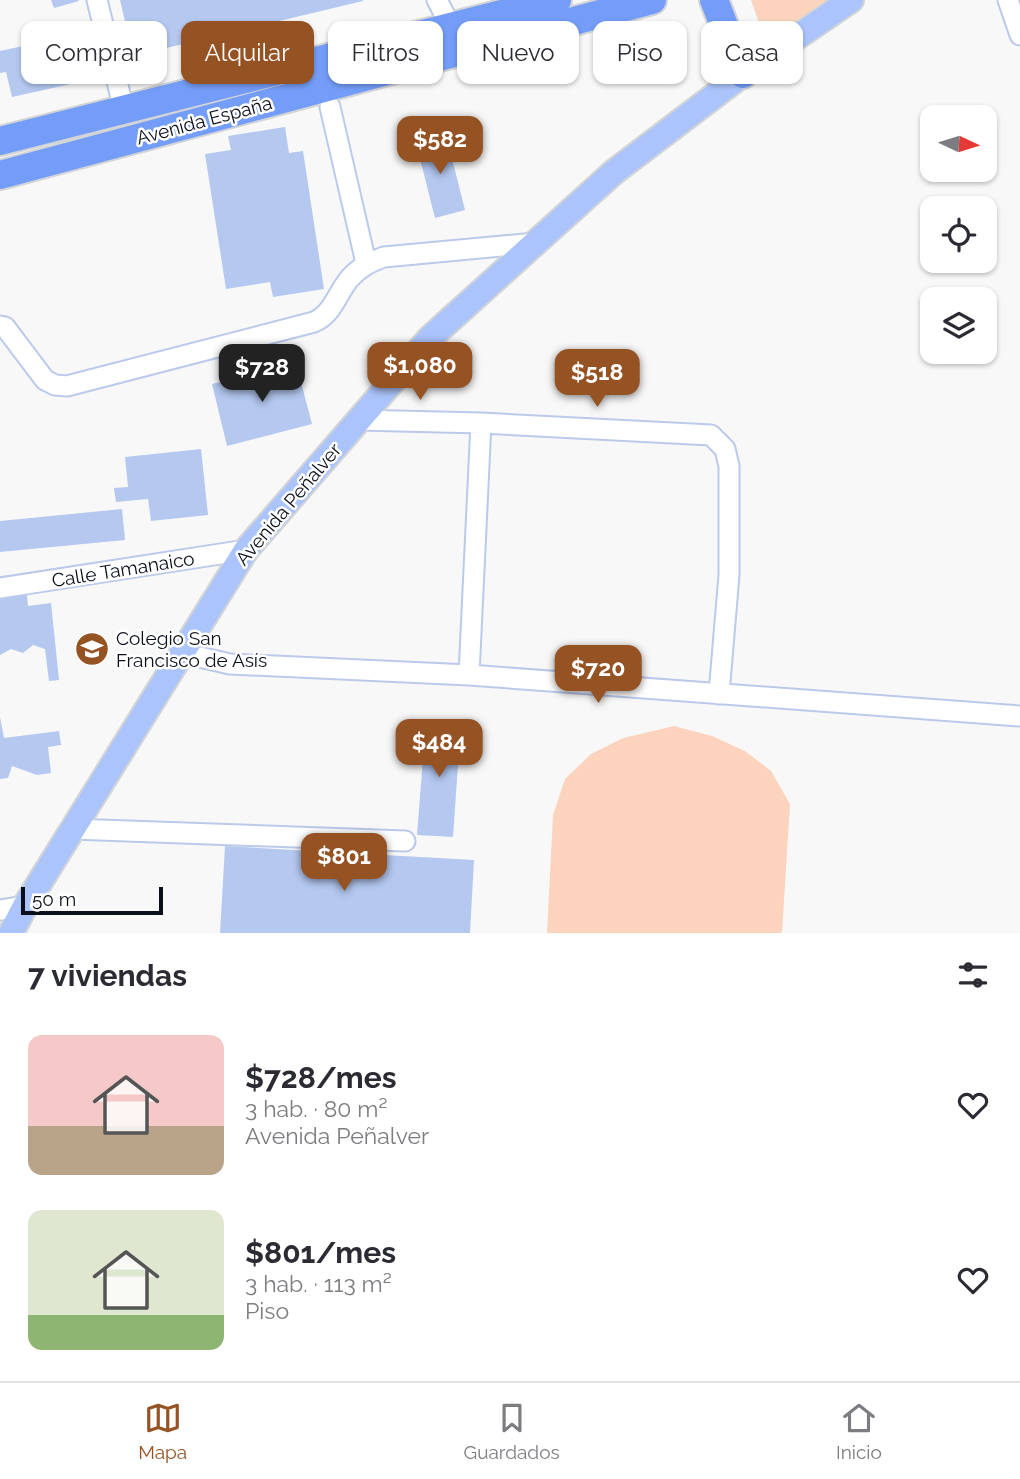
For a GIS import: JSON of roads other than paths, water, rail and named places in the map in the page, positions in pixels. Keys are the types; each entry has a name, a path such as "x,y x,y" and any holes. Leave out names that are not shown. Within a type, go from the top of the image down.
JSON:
{"highway":[{"name":"Avenida España","path":"0,141 451,27 488,8 557,0"},
{"name":"Avenida España","path":"0,175 652,0"},
{"path":"714,0 722,21"}],"main road":[{"path":"821,22 851,0"},
{"path":"821,22 861,0"},
{"name":"Avenida Peñalver","path":"803,34 821,22"},
{"name":"Avenida Peñalver","path":"11,933 24,906 246,551 430,338 614,172 731,84"}],"street":[{"path":"97,0 124,110"},
{"path":"437,0 451,27"},
{"path":"1008,0 1020,35"},
{"path":"330,107 366,263"},
{"path":"0,326 5,327 45,380 67,386 314,322 326,314 349,279 366,263 384,257 535,243"},
{"path":"358,420 481,423 710,435 725,449 729,466 729,575 719,694"},
{"path":"469,675 481,423"},
{"name":"Calle Tamanaico","path":"0,588 246,551"},
{"path":"182,653 230,664 469,675 1020,716"},
{"path":"72,829 405,841"},
{"path":"0,910 24,906"}],"place":[{"name":"Colegio San Francisco de Asís","path":"92,649"}]}
